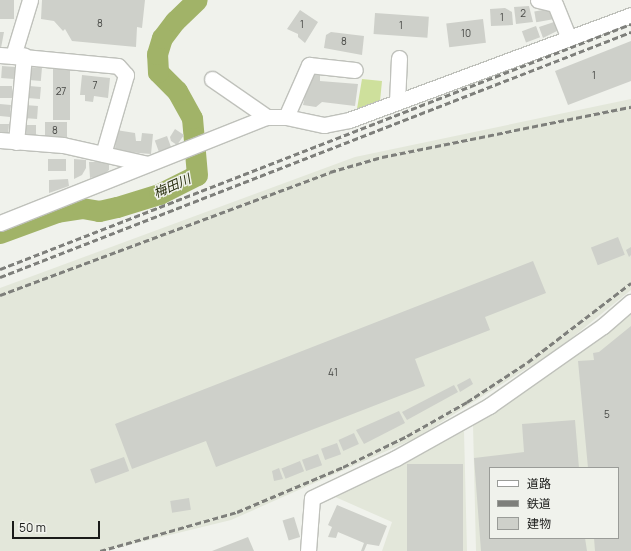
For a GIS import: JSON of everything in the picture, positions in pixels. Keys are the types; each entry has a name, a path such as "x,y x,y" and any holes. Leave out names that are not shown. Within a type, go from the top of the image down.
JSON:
{"street":[{"path":"16,142 12,55 30,0"},
{"path":"538,0 556,4 569,38"},
{"path":"0,223 267,117 286,117 324,125 349,120 631,15"},
{"path":"12,55 118,66 126,75 103,154"},
{"path":"397,102 399,58"},
{"path":"286,117 309,65 355,70"},
{"path":"212,79 267,117"},
{"path":"0,140 63,145 147,164"},
{"path":"308,551 312,498 396,458 489,406 603,326 631,302"}],"shaded area":[{"path":"631,99 631,290 558,349 416,438 231,520 104,551 0,551 0,288 355,157"},
{"path":"631,309 631,551 476,551 473,424"},
{"path":"464,431 467,551 382,551 392,522 333,496"}],"green space":[{"path":"362,79 382,81 380,101 357,109"}],"building":[{"path":"0,0 14,0 14,19 0,19"},
{"path":"42,0 145,0 142,28 137,27 136,47 72,41 65,29 63,31 54,21 41,19"},
{"path":"529,6 533,22 516,24 514,7"},
{"path":"505,8 512,12 513,25 491,26 490,9"},
{"path":"554,8 556,19 536,22 534,11"},
{"path":"300,10 318,22 305,43 298,37 298,34 287,29"},
{"path":"375,13 429,17 427,38 374,34"},
{"path":"483,19 486,43 449,47 446,24"},
{"path":"554,22 557,31 543,38 539,27"},
{"path":"536,26 540,37 526,42 522,31"},
{"path":"0,32 4,32 1,48 0,47"},
{"path":"331,32 364,36 362,55 324,48 326,35"},
{"path":"631,41 631,81 568,105 555,71"},
{"path":"53,63 70,63 70,120 53,120"},
{"path":"2,66 15,67 14,79 1,78"},
{"path":"30,67 42,68 41,81 29,80"},
{"path":"310,74 320,75 320,81 358,84 355,106 322,102 316,107 303,105"},
{"path":"82,75 110,78 108,98 94,96 93,102 85,101 85,95 80,95"},
{"path":"0,86 12,86 12,98 0,98"},
{"path":"29,86 41,87 40,99 28,98"},
{"path":"0,104 11,105 10,117 0,116"},
{"path":"25,105 38,106 37,119 24,118"},
{"path":"45,122 67,122 67,141 45,141"},
{"path":"0,124 9,124 8,136 0,135"},
{"path":"24,125 36,125 36,138 24,138"},
{"path":"175,129 184,135 177,145 171,141 170,137"},
{"path":"116,130 135,133 136,141 141,141 142,133 153,134 151,154 115,151"},
{"path":"167,136 171,147 159,152 155,140"},
{"path":"48,159 66,159 66,171 48,171"},
{"path":"74,159 86,160 86,168 82,175 74,179"},
{"path":"89,162 109,162 109,170 103,175 90,178"},
{"path":"68,179 69,186 49,193 49,180"},
{"path":"618,237 625,255 598,265 591,247"},
{"path":"631,247 631,255 629,257 626,250"},
{"path":"533,261 546,293 485,317 490,330 415,359 425,386 216,467 206,441 132,469 115,424"},
{"path":"631,326 631,551 595,551 594,539 619,539 619,467 588,467 578,361 594,360 593,353 599,352"},
{"path":"470,378 473,384 460,392 457,385"},
{"path":"454,385 458,392 407,420 402,412"},
{"path":"399,411 405,423 364,444 356,430"},
{"path":"575,420 579,467 489,467 489,539 585,539 587,551 481,551 474,458 524,452 522,424"},
{"path":"354,433 359,444 343,451 338,440"},
{"path":"337,443 341,454 325,460 321,449"},
{"path":"318,454 322,465 306,471 302,460"},
{"path":"124,457 129,471 95,483 90,469"},
{"path":"300,461 304,471 286,479 281,468"},
{"path":"407,464 463,464 463,551 407,551"},
{"path":"279,468 283,479 274,481 272,471"},
{"path":"189,498 191,510 172,513 170,501"},
{"path":"337,505 387,526 379,546 367,544 364,551 361,551 364,543 338,532 336,538 328,537 332,527 328,525"},
{"path":"294,517 300,537 289,541 283,521"},
{"path":"248,537 254,551 212,551"}],"waterway":[{"name":"梅田川","path":"0,233 57,212 82,208 99,211 117,207 159,194 197,175 192,118 177,91 158,72 157,54 162,38 175,21 197,0"}],"railway":[{"path":"0,269 631,24"},
{"path":"0,277 631,32"},
{"path":"0,295 330,172 382,157 631,107"},
{"path":"100,551 237,512 343,467 407,436 467,402 528,362 631,283"}]}
